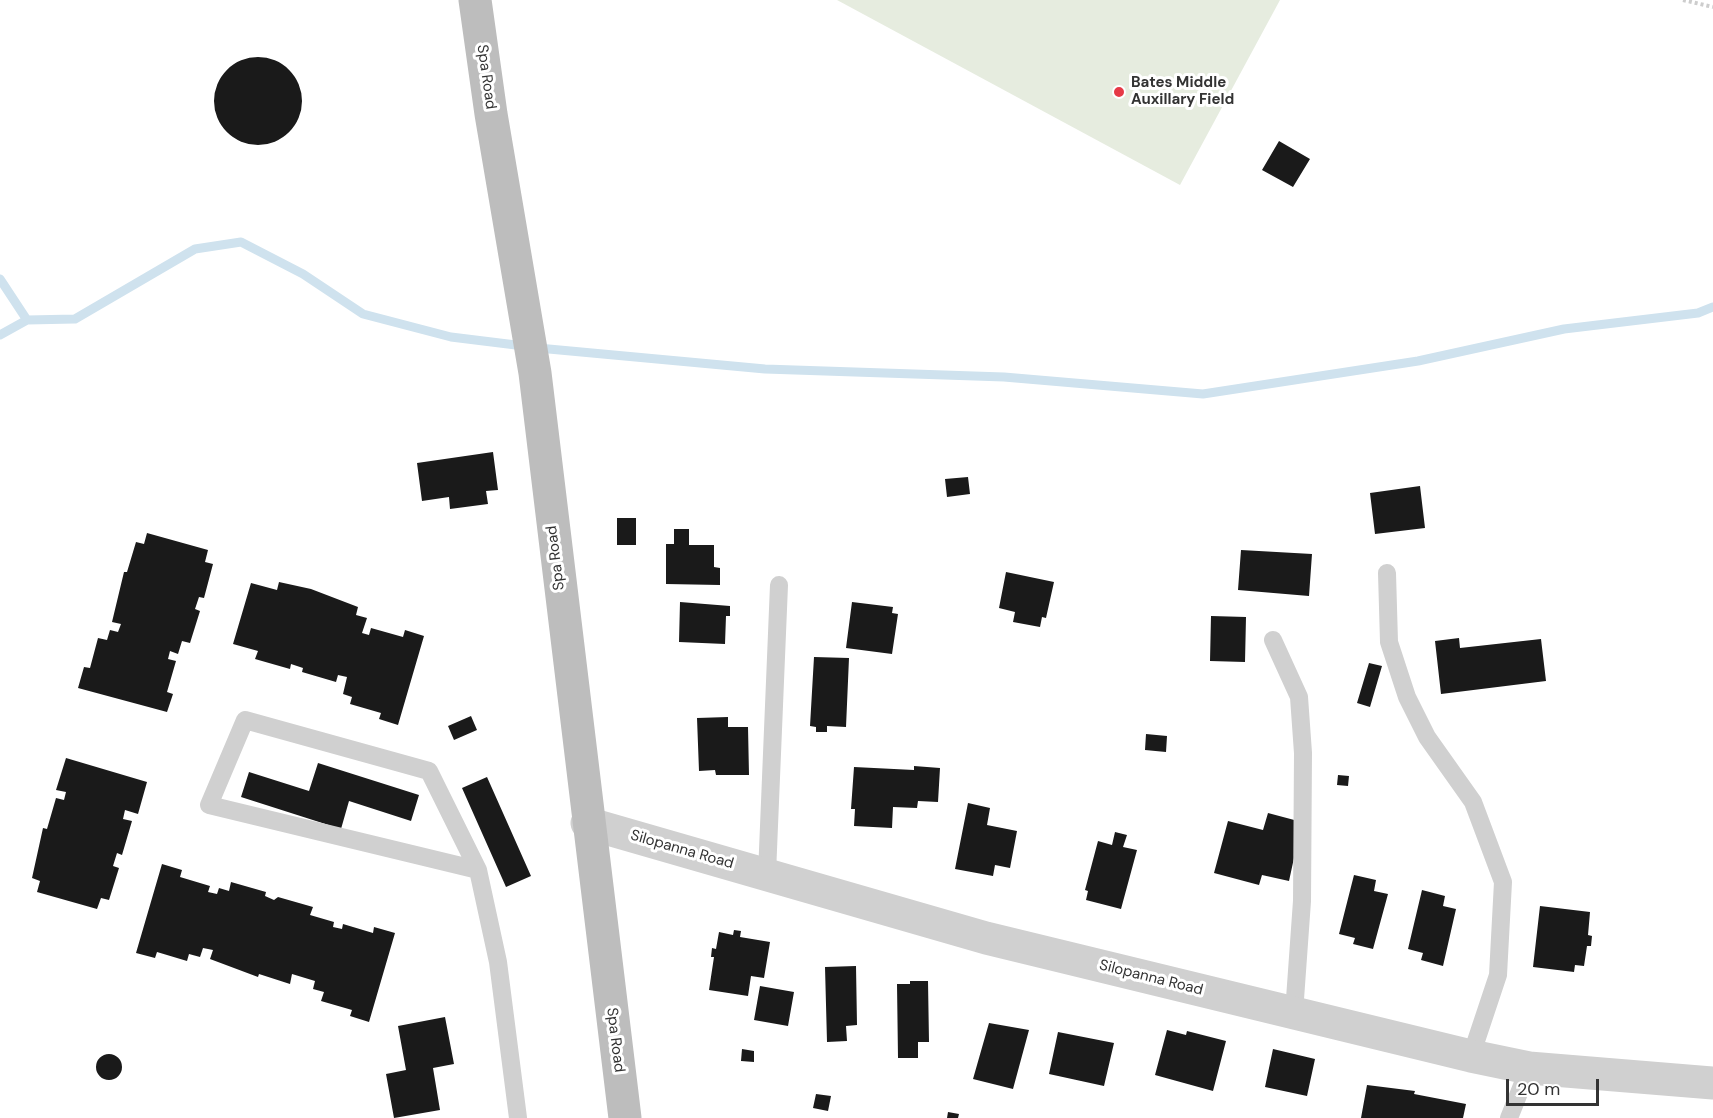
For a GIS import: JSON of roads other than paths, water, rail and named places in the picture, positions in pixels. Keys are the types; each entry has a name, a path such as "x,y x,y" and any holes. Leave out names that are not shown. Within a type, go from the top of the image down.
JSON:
{"main road":[{"name":"Spa Road","path":"475,0 491,114 535,373 587,823 625,1118"}],"street":[{"name":"Silopanna Road","path":"587,823 986,938 1471,1056 1529,1068 1712,1088"}],"lane":[{"path":"1386,573 1389,642 1407,697 1427,738 1473,802 1503,882 1498,975 1471,1056"},
{"path":"766,874 779,585"},
{"path":"1273,640 1299,697 1303,753 1302,901 1294,1013"},
{"path":"478,870 209,805 245,720 429,771 478,870 498,962 518,1118"},
{"path":"1509,1118 1529,1068"}],"waterway":[{"path":"0,279 27,320 75,319 195,249 241,242 303,274 363,314 451,337 524,346"},
{"path":"538,348 765,369 1004,377 1203,394 1418,361 1564,329 1698,313 1713,307"},
{"path":"0,335 27,320"}],"place":[{"name":"Bates Middle Auxillary Field","path":"1119,92"}]}
